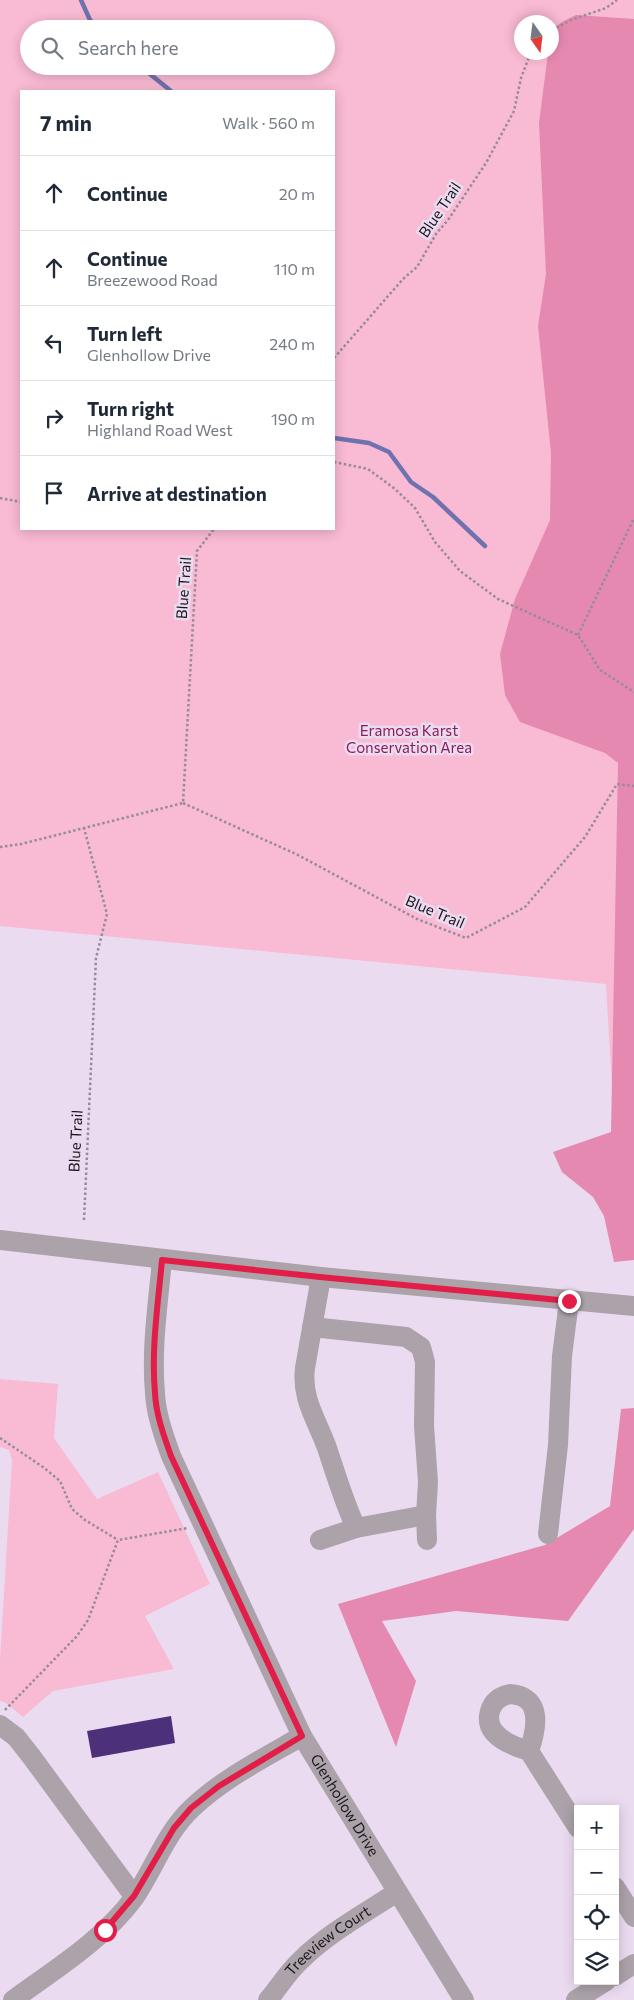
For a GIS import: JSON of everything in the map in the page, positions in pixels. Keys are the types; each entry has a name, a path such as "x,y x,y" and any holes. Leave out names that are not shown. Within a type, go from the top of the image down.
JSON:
{"street":[{"path":"0,1240 320,1277 634,1306"},
{"name":"Glenhollow Drive","path":"162,1260 155,1339 155,1394 159,1418 171,1456 302,1736 464,2000"},
{"path":"320,1277 304,1380 306,1397 356,1528"},
{"path":"548,1534 558,1445 562,1356 569,1301"},
{"path":"312,1327 406,1337 421,1347 425,1362 424,1426 428,1482 427,1540"},
{"path":"320,1540 356,1528 426,1515"},
{"path":"0,1725 16,1737 31,1756 134,1896"},
{"path":"13,2000 105,1930 134,1896 174,1828 191,1808 219,1786 302,1736"},
{"path":"530,1751 574,1822"},
{"name":"Treeview Court","path":"268,2000 299,1961 325,1939 398,1892"},
{"path":"619,1893 634,1916"},
{"path":"619,1973 634,1964"},
{"path":"576,2000 600,1985"}],"path":[{"path":"559,26 571,20 606,8 617,0"},
{"name":"Blue Trail","path":"335,357 403,279 417,267 436,234 448,220 486,163 511,118 521,78 528,60"},
{"path":"335,462 368,469 395,489 415,508 435,542 460,571 498,598 578,635 600,670 634,692"},
{"path":"0,498 20,502"},
{"path":"578,635 634,518"},
{"name":"Blue Trail","path":"213,530 197,551 183,803 298,855 418,919 466,938 525,907 585,837 617,784 634,786"},
{"path":"0,847 183,803"},
{"name":"Blue Trail","path":"84,828 107,914 96,958 84,1220"},
{"path":"0,1438 60,1481 72,1508 85,1520 118,1540 204,1525"},
{"path":"0,1715 77,1636 88,1620 118,1540"}],"green space":[{"name":"Eramosa Karst Conservation Area","path":"0,0 634,0 634,1085 612,1087 606,984 0,926"},
{"path":"0,1379 58,1384 54,1438 97,1499 158,1472 210,1584 145,1616 174,1669 53,1691 23,1717 6,1703 0,1701 0,1660 12,1460 9,1450 0,1447"}],"shaded area":[{"path":"576,15 634,19 634,1260 614,1262 604,1216 593,1197 562,1172 553,1152 611,1132 618,763 605,753 520,722 505,695 500,654 515,599 550,520 551,453 538,326 546,274 539,123 547,60 559,60 559,24"},
{"path":"634,1408 634,1529 568,1621 456,1611 382,1621 416,1681 396,1747 338,1604 545,1545 610,1506 621,1409"}],"building":[{"path":"171,1716 175,1743 92,1758 87,1731"}],"waterway":[{"path":"81,0 90,20"},
{"path":"151,75 170,90"},
{"path":"335,438 369,443 389,452 411,482 433,497 485,546"}],"route":[{"path":"105,1930 134,1896 174,1828 191,1808 219,1786 302,1736 171,1456 159,1418 155,1394 155,1339 162,1260 569,1301"}]}
